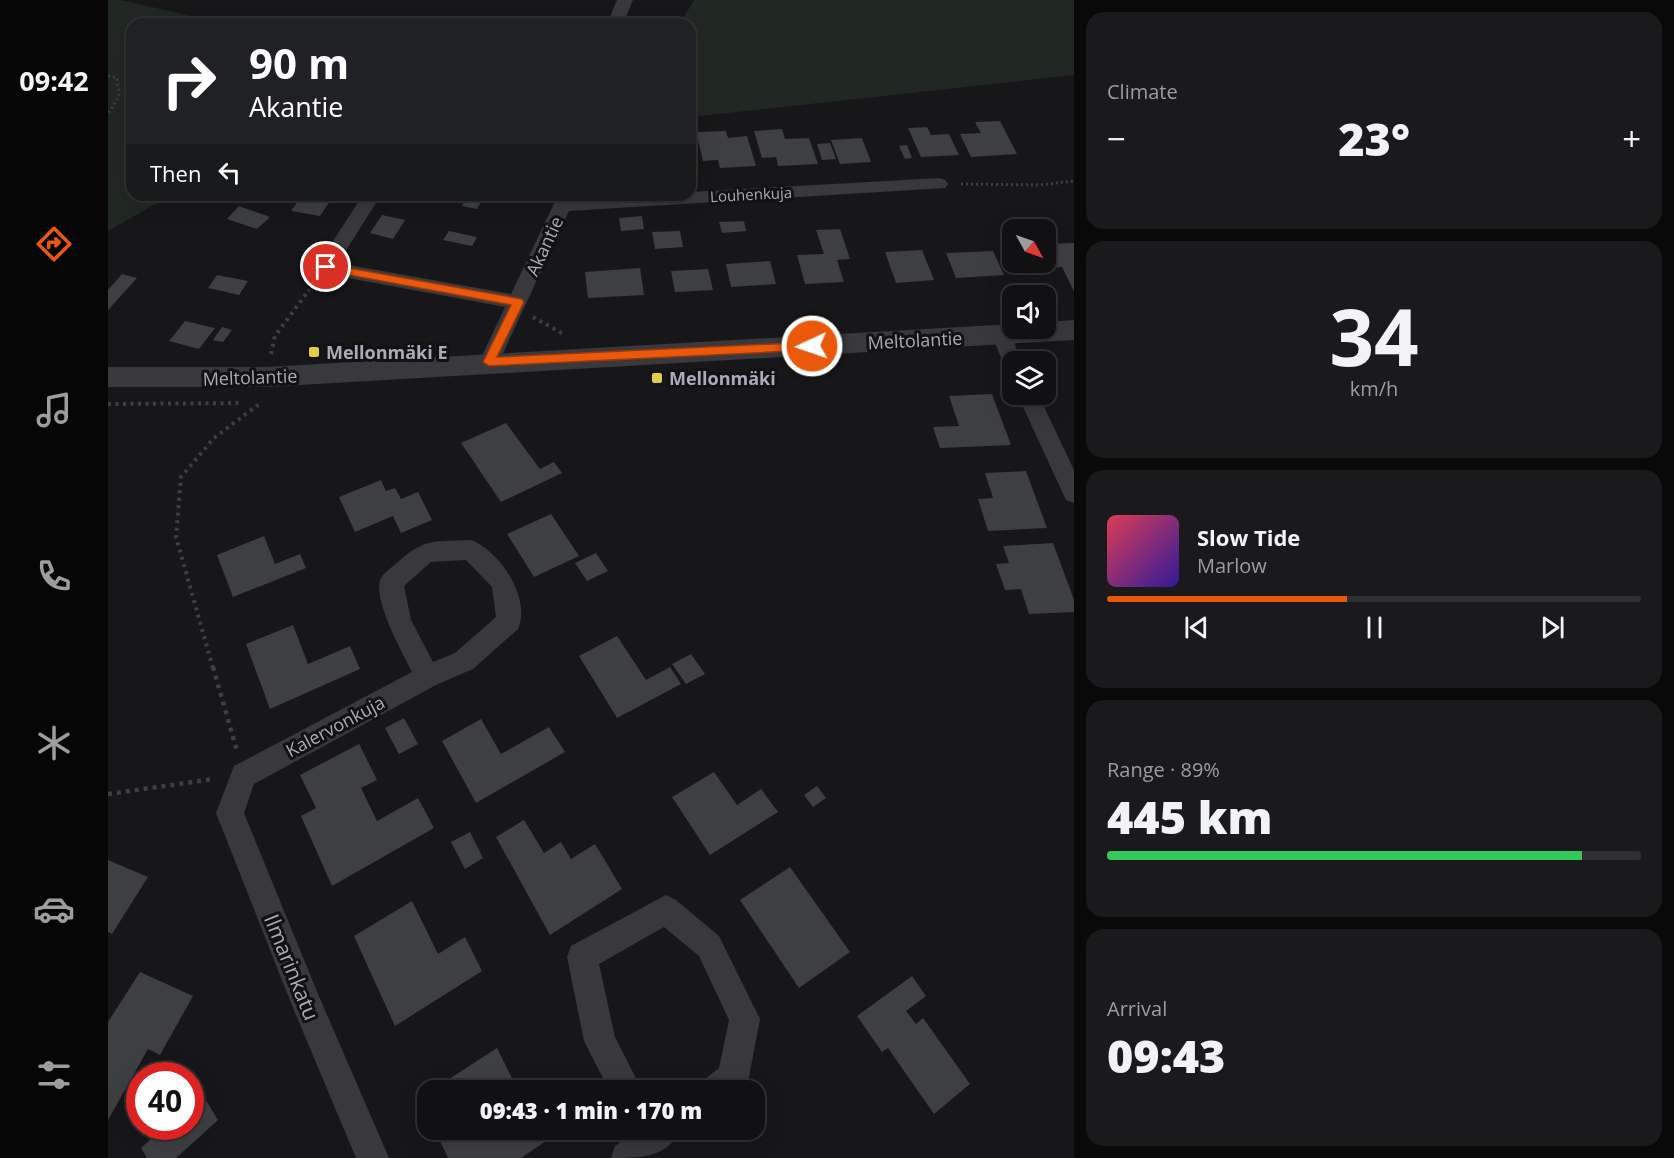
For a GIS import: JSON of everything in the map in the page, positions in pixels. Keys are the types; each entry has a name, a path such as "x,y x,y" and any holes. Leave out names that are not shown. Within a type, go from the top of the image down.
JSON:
{"street":[{"path":"618,18 625,0"},
{"name":"Louhenkuja","path":"696,194 939,184"},
{"path":"368,201 326,267 518,302"},
{"name":"Akantie","path":"489,362 565,201"},
{"name":"Meltolantie","path":"1056,331 1074,330"},
{"name":"Meltolantie","path":"108,377 166,379 265,394 489,362 1002,335"},
{"path":"1032,405 1074,494"},
{"name":"Kalervonkuja","path":"244,775 427,677 464,661 509,621 503,583 471,550 426,552 391,583 399,621 427,677"},
{"name":"Ilmarinkatu","path":"244,775 230,813 306,1003 373,1158"},
{"path":"621,1080 600,1041 582,957 666,910 710,946 745,1019 733,1077 729,1080"}],"path":[{"path":"108,76 117,78 120,96 108,114"},
{"path":"939,184 1039,185 1074,181"},
{"path":"108,794 244,775 176,537 181,477 214,438 265,394 275,336 326,267"},
{"path":"108,404 265,394"}],"shaded area":[{"path":"108,0 121,0 200,18 126,18 126,201 160,201 108,231"},
{"path":"694,0 1074,0 1074,75 696,116 696,18 684,18"}],"building":[{"path":"1000,121 1017,154 971,157 960,134 981,133 975,122"},
{"path":"927,127 931,135 949,134 959,155 921,157 908,128"},
{"path":"782,129 785,139 809,138 818,164 778,166 776,157 762,158 754,131"},
{"path":"726,131 728,138 747,136 756,166 720,168 718,160 703,161 696,132"},
{"path":"862,138 871,162 840,164 831,140"},
{"path":"830,143 836,159 822,160 817,144"},
{"path":"907,145 912,158 905,159 899,146"},
{"path":"298,201 330,201 320,216 291,211"},
{"path":"465,201 482,201 477,209 462,206"},
{"path":"239,206 270,217 257,229 227,219"},
{"path":"382,215 405,220 393,239 370,233"},
{"path":"642,216 644,229 621,231 619,218"},
{"path":"744,221 746,231 722,233 719,222"},
{"path":"840,229 850,259 837,260 844,282 805,284 797,255 824,254 816,230"},
{"path":"449,231 477,237 472,246 443,240"},
{"path":"680,231 683,247 655,249 652,232"},
{"path":"1074,243 1074,291 1062,267 1056,267 1056,244"},
{"path":"922,250 934,280 896,283 885,252"},
{"path":"993,251 1004,275 956,278 946,253"},
{"path":"770,261 776,284 731,287 726,264"},
{"path":"640,268 644,295 588,298 585,272"},
{"path":"708,269 713,290 675,292 671,271"},
{"path":"122,274 137,278 108,310 108,290"},
{"path":"217,275 248,281 239,295 208,288"},
{"path":"185,321 215,328 199,349 169,341"},
{"path":"222,327 232,330 223,342 213,340"},
{"path":"992,394 1011,445 940,448 933,427 959,426 949,396"},
{"path":"506,423 540,469 554,462 562,473 501,502 461,443"},
{"path":"1026,471 1047,528 988,531 978,499 993,498 985,473"},
{"path":"381,480 386,491 395,488 401,499 418,492 432,520 401,533 393,516 355,532 339,497"},
{"path":"551,514 579,556 534,577 507,534"},
{"path":"264,536 275,564 300,554 306,568 233,597 217,555"},
{"path":"1053,543 1074,600 1074,612 1029,614 1021,589 1005,590 996,564 1009,563 1003,546"},
{"path":"596,553 608,571 587,581 575,563"},
{"path":"293,625 308,664 350,646 360,669 270,709 246,644"},
{"path":"617,636 646,680 670,667 681,684 617,718 579,656"},
{"path":"691,654 705,674 686,684 672,664"},
{"path":"404,718 418,744 399,754 385,728"},
{"path":"481,719 501,754 549,727 565,752 476,803 442,741"},
{"path":"359,744 377,780 361,788 377,821 418,798 434,828 332,886 301,816 316,808 300,775"},
{"path":"714,772 737,805 761,789 778,812 710,855 672,797"},
{"path":"817,786 826,798 813,807 804,795"},
{"path":"524,820 544,853 561,842 571,859 595,844 622,889 550,935 496,837"},
{"path":"470,832 483,858 465,869 451,842"},
{"path":"108,860 148,877 112,934 108,932"},
{"path":"790,867 850,952 799,988 740,900"},
{"path":"412,901 438,954 465,937 482,971 395,1026 354,936"},
{"path":"140,972 193,996 160,1055 148,1049 141,1062 126,1062 126,1088 108,1120 108,1022"},
{"path":"912,976 926,996 906,1011 916,1024 923,1018 970,1084 934,1114 888,1048 882,1052 857,1016"},
{"path":"497,1048 513,1080 447,1080"},
{"path":"204,1097 218,1120 204,1133"},
{"path":"150,1140 196,1140 176,1158 147,1158 141,1148"},
{"path":"440,1140 547,1140 521,1158 448,1158"}],"place":[{"name":"Mellonmäki E","path":"314,352"},
{"name":"Mellonmäki","path":"657,378"}],"route":[{"path":"326,267 518,302 489,362 812,346"}]}
